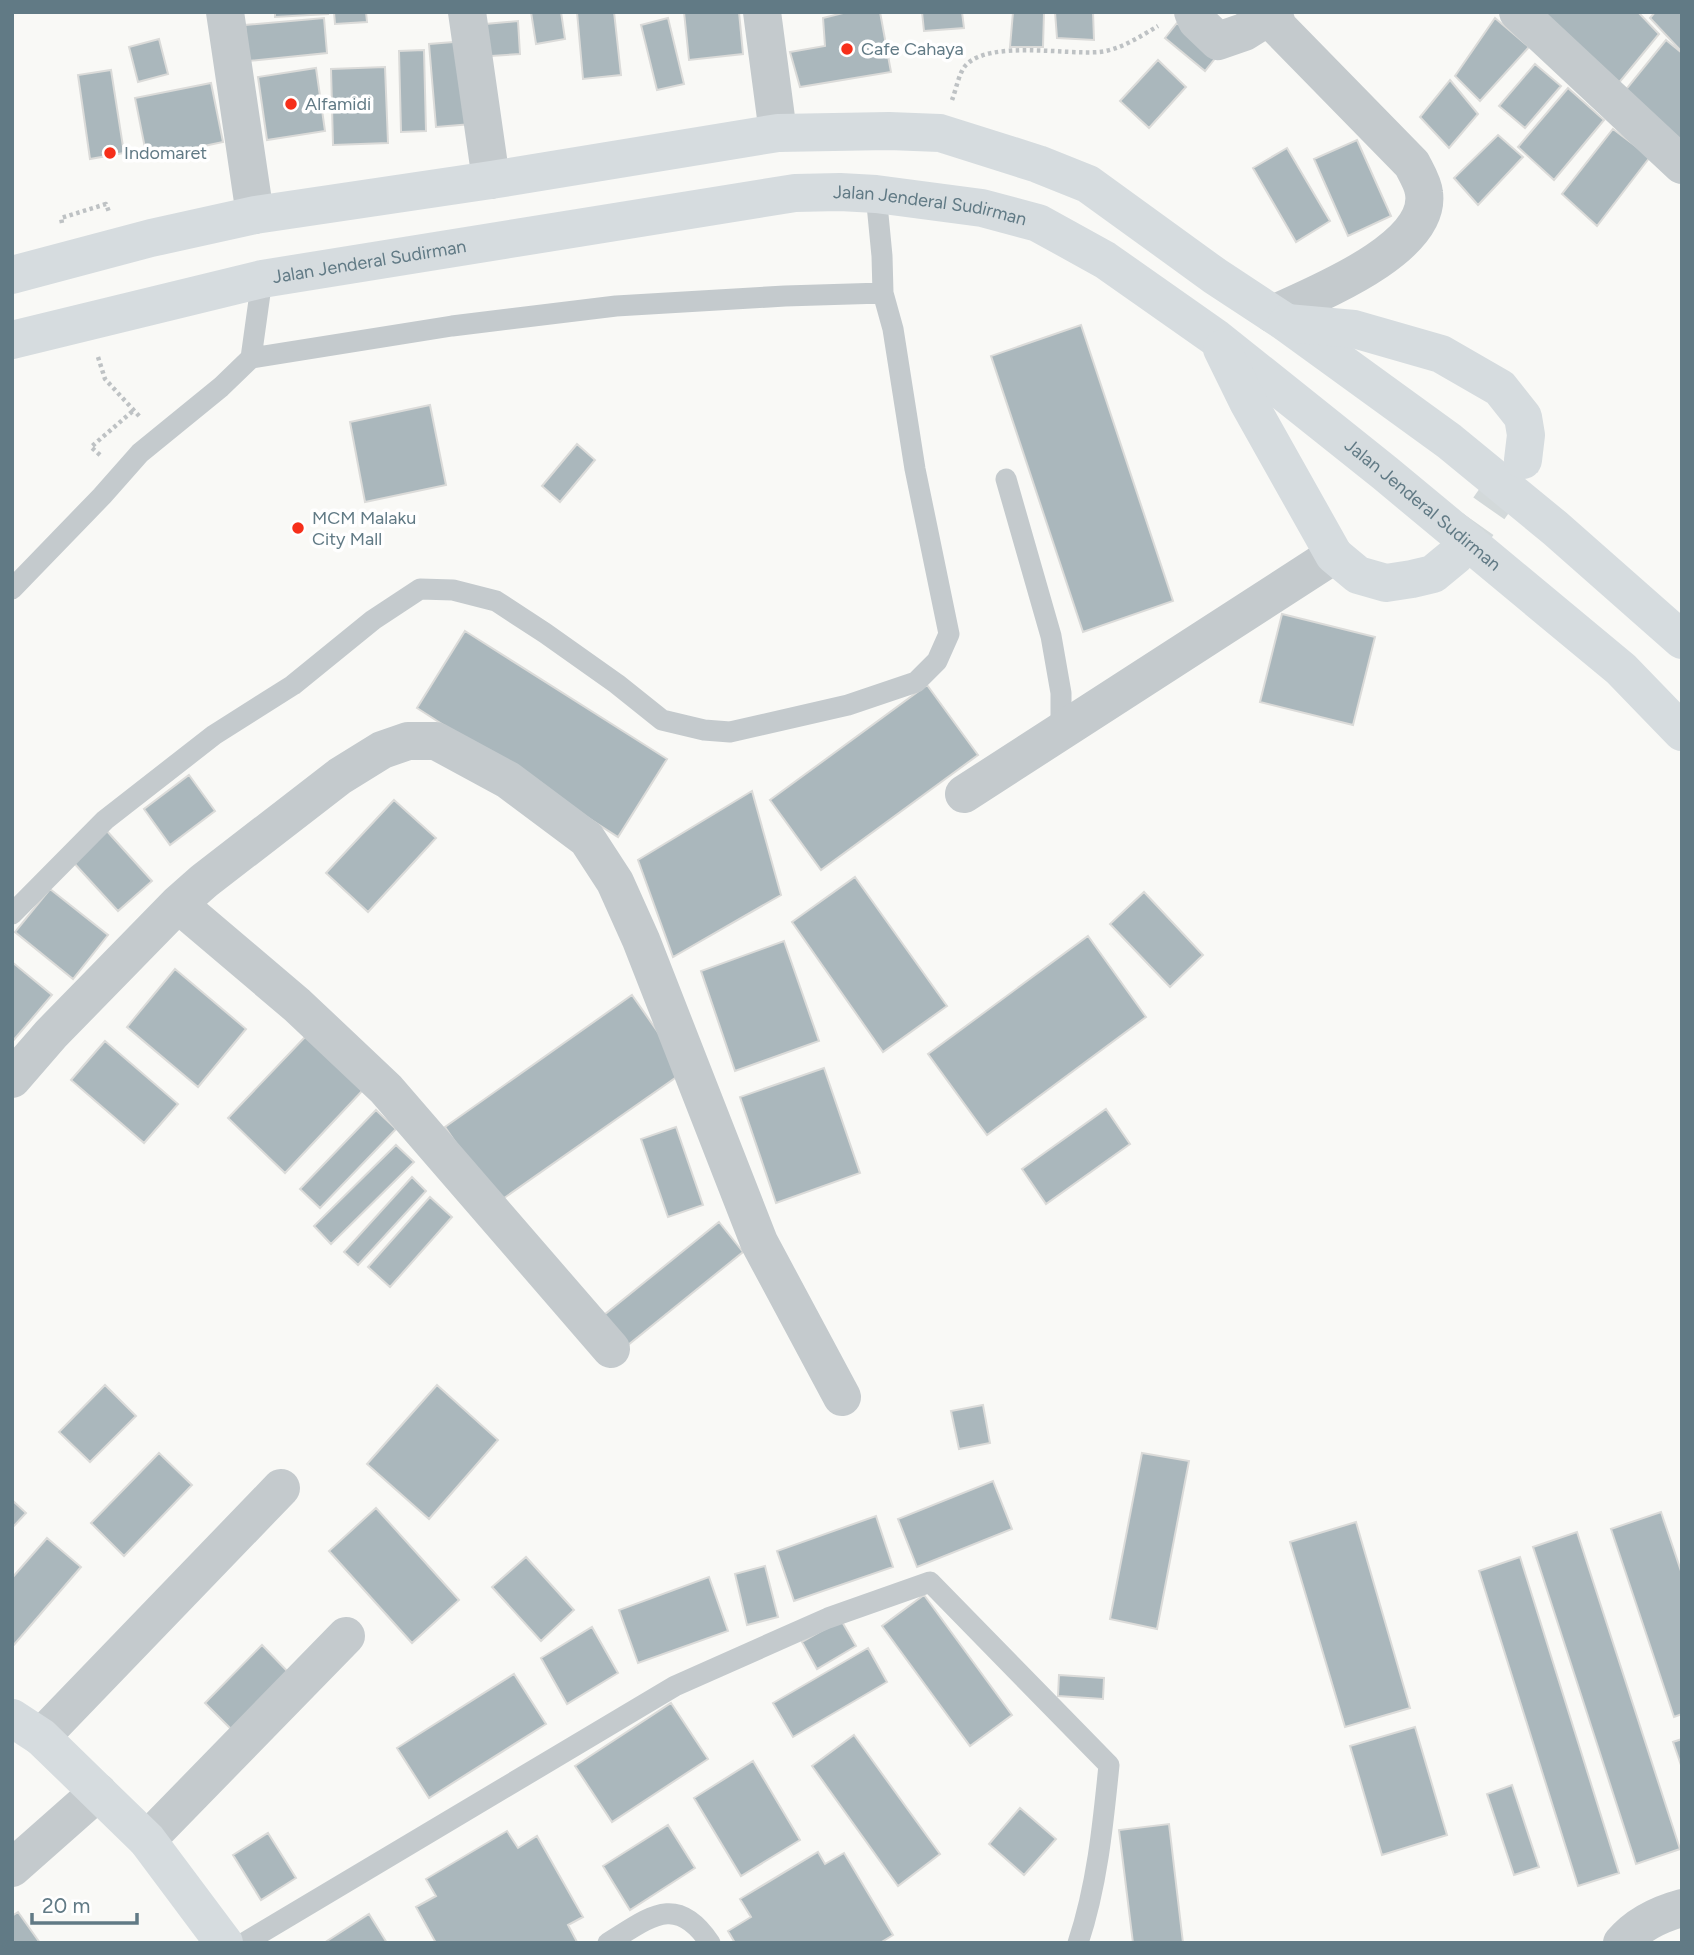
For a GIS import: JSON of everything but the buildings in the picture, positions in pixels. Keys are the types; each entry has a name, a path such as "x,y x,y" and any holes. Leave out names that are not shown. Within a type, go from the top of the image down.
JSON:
{"highway":[{"path":"12,275 150,238 255,215 778,133 889,131 940,134 1038,164 1087,184 1449,441 1555,528 1682,640"},
{"name":"Jalan Jenderal Sudirman","path":"12,340 262,279 795,194 876,194 982,208 1038,223 1105,260 1216,338 1385,473 1621,669 1682,732"},
{"path":"1279,318 1354,329 1441,354 1500,387 1523,418 1526,435 1523,460"},
{"path":"1216,338 1248,402 1334,555 1358,575 1386,583 1433,574 1456,555"},
{"path":"27,1728 147,1840 224,1943"}],"street":[{"path":"225,12 255,215"},
{"path":"467,12 491,180"},
{"path":"762,12 778,133"},
{"path":"1518,12 1682,164"},
{"path":"1178,18 1197,21 1218,41 1244,32 1273,13 1278,27 1412,164 1424,191 1424,205 1417,225 1391,251 1279,318"},
{"path":"1351,277 1354,329"},
{"path":"964,794 1334,555"},
{"path":"12,1079 51,1034 178,904 204,881 340,776 382,750 408,741 436,741 508,780 587,839 615,883 642,940 759,1242 842,1397"},
{"path":"178,904 297,1005 386,1089 611,1349"},
{"path":"27,1728 281,1488"},
{"path":"147,1840 346,1636"},
{"path":"12,1868 98,1792"},
{"path":"1622,1943 1635,1930 1666,1912 1682,1908"}],"lane":[{"path":"12,914 105,820 214,735 292,685 373,620 420,589 453,590 496,601 617,684 662,720 704,730 730,732 835,708 916,682 937,660 949,635 915,469 893,328 883,293 876,194"},
{"path":"251,358 262,279"},
{"path":"12,589 145,449 251,358 452,326 616,306 883,293"},
{"path":"1006,479 1051,636 1061,693 1061,731"},
{"path":"244,1943 675,1686 828,1618 930,1582 1109,1765 1101,1848 1078,1943"},
{"path":"608,1943 653,1915 676,1913 699,1926 710,1943"}],"path":[{"path":"940,134 964,66 979,56 1016,50 1101,52 1132,41 1178,18"},
{"path":"61,218 106,204"},
{"path":"91,447 134,410"}],"tunnel":[{"path":"1456,555 1523,460"}],"place":[{"name":"Cafe Cahaya","path":"847,49"},
{"name":"Alfamidi","path":"291,104"},
{"name":"Indomaret","path":"110,153"},
{"name":"MCM Malaku City Mall","path":"298,528"}]}
